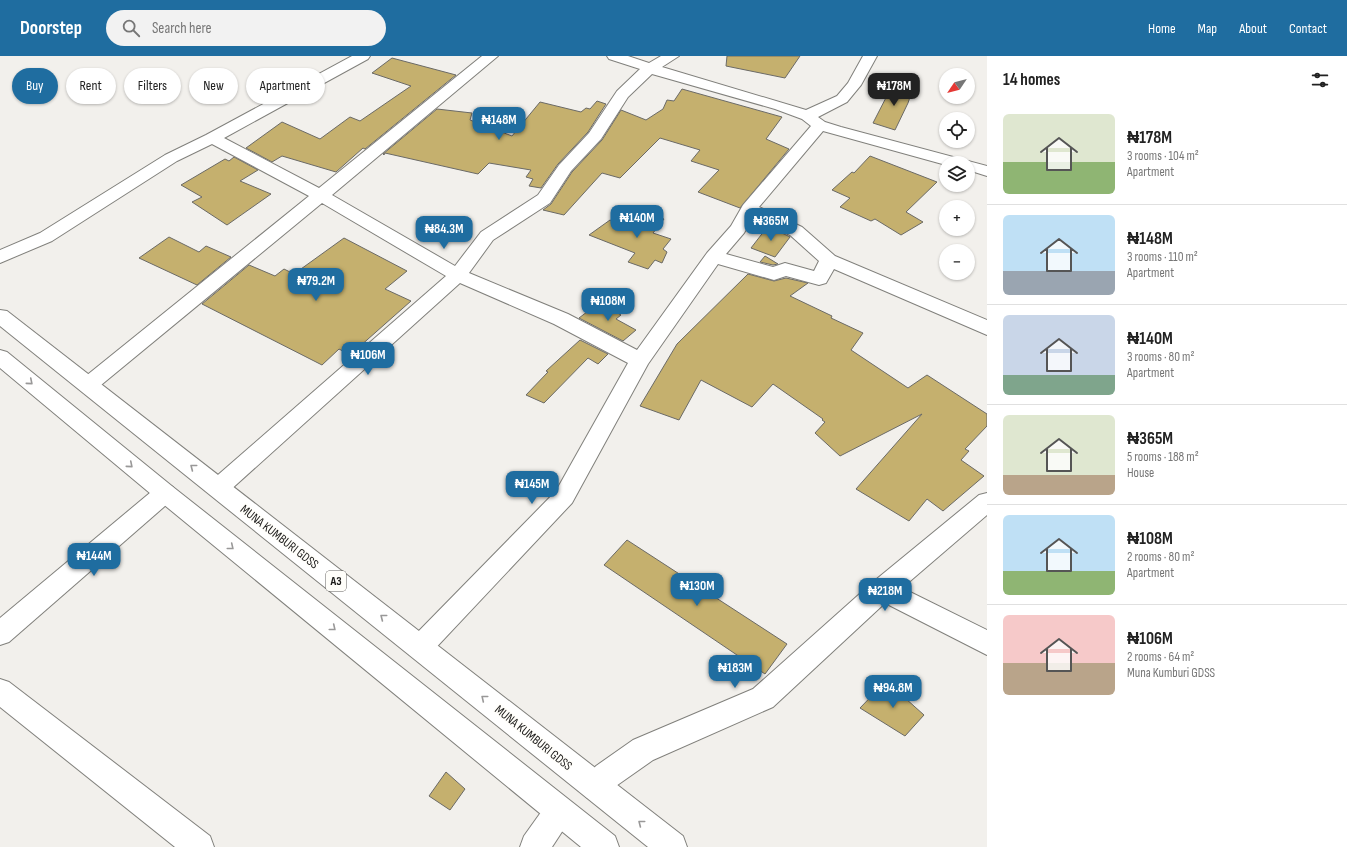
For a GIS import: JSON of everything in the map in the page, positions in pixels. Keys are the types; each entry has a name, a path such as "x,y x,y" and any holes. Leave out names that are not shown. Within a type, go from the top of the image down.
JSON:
{"main road":[{"path":"0,257 46,237 171,158 212,138 363,56"},
{"path":"88,385 320,195 400,132 491,56"},
{"path":"614,56 780,106 814,120 879,143 939,158"},
{"path":"219,487 458,275 487,236 544,199 565,168 596,136 622,94 650,68 672,56"},
{"path":"420,647 564,497 640,360 713,257 738,229 749,209 814,120 842,99 854,85 870,56"},
{"path":"212,138 320,195 458,275 561,319 640,360"},
{"path":"749,209 796,232 829,260 987,328"},
{"path":"713,257 730,260 774,274 785,269 820,279 829,260"},
{"name":"MUNA KUMBURI GDSS","path":"0,316 219,487 672,847"},
{"path":"0,357 165,493 604,847"},
{"path":"0,634 165,493"},
{"path":"596,787 606,776 643,750 763,698 882,590 987,502"},
{"path":"882,590 987,643"},
{"path":"0,691 199,847"},
{"path":"535,847 560,811"}],"building":[{"path":"727,56 800,56 785,78 726,66"},
{"path":"392,58 456,75 365,149 363,148 336,172 282,156 272,162 246,148 282,122 320,139 350,117 360,121 411,86 372,73"},
{"path":"893,84 913,88 908,103 895,130 873,123"},
{"path":"682,89 782,117 766,139 789,149 740,208 698,192 719,170 691,161 700,150 660,138 620,178 602,173 564,215 543,210 551,204 572,172 602,140 621,110 646,120 663,109 667,100 674,101"},
{"path":"597,101 606,104 588,132 558,164 541,188 529,186 533,179 526,177 531,170 489,163 478,174 385,153 384,155 383,154 437,109 472,113 470,120 512,136 540,102 581,112 586,108 590,109"},
{"path":"870,156 937,182 906,212 923,222 901,235 875,219 871,221 840,207 850,198 832,190 852,172 854,173"},
{"path":"234,157 258,170 240,181 271,194 227,225 192,202 202,197 181,185 225,159 229,161"},
{"path":"642,212 664,219 653,233 671,239 663,249 667,252 662,263 655,260 648,269 628,262 635,253 589,235 610,220 627,229"},
{"path":"768,226 790,237 775,257 751,248"},
{"path":"169,237 199,252 206,246 231,257 197,285 139,258"},
{"path":"344,238 407,271 385,289 411,301 350,355 339,349 322,365 202,304 249,265 275,276 284,269 294,274"},
{"path":"765,256 778,264 773,265 760,262"},
{"path":"748,274 774,281 786,278 808,283 790,296 863,333 851,350 908,388 927,375 987,414 987,426 965,449 969,451 961,460 984,476 943,511 927,499 909,521 856,489 922,414 840,456 815,433 825,422 822,420 823,419 773,384 752,407 701,380 679,420 640,406 677,344"},
{"path":"600,302 621,315 616,319 636,330 623,341 579,318"},
{"path":"580,340 608,354 598,364 588,358 544,403 526,395 548,372 546,371"},
{"path":"627,540 787,644 765,674 604,565"},
{"path":"886,681 924,715 905,736 860,708"},
{"path":"446,772 465,789 450,810 429,796"}]}
